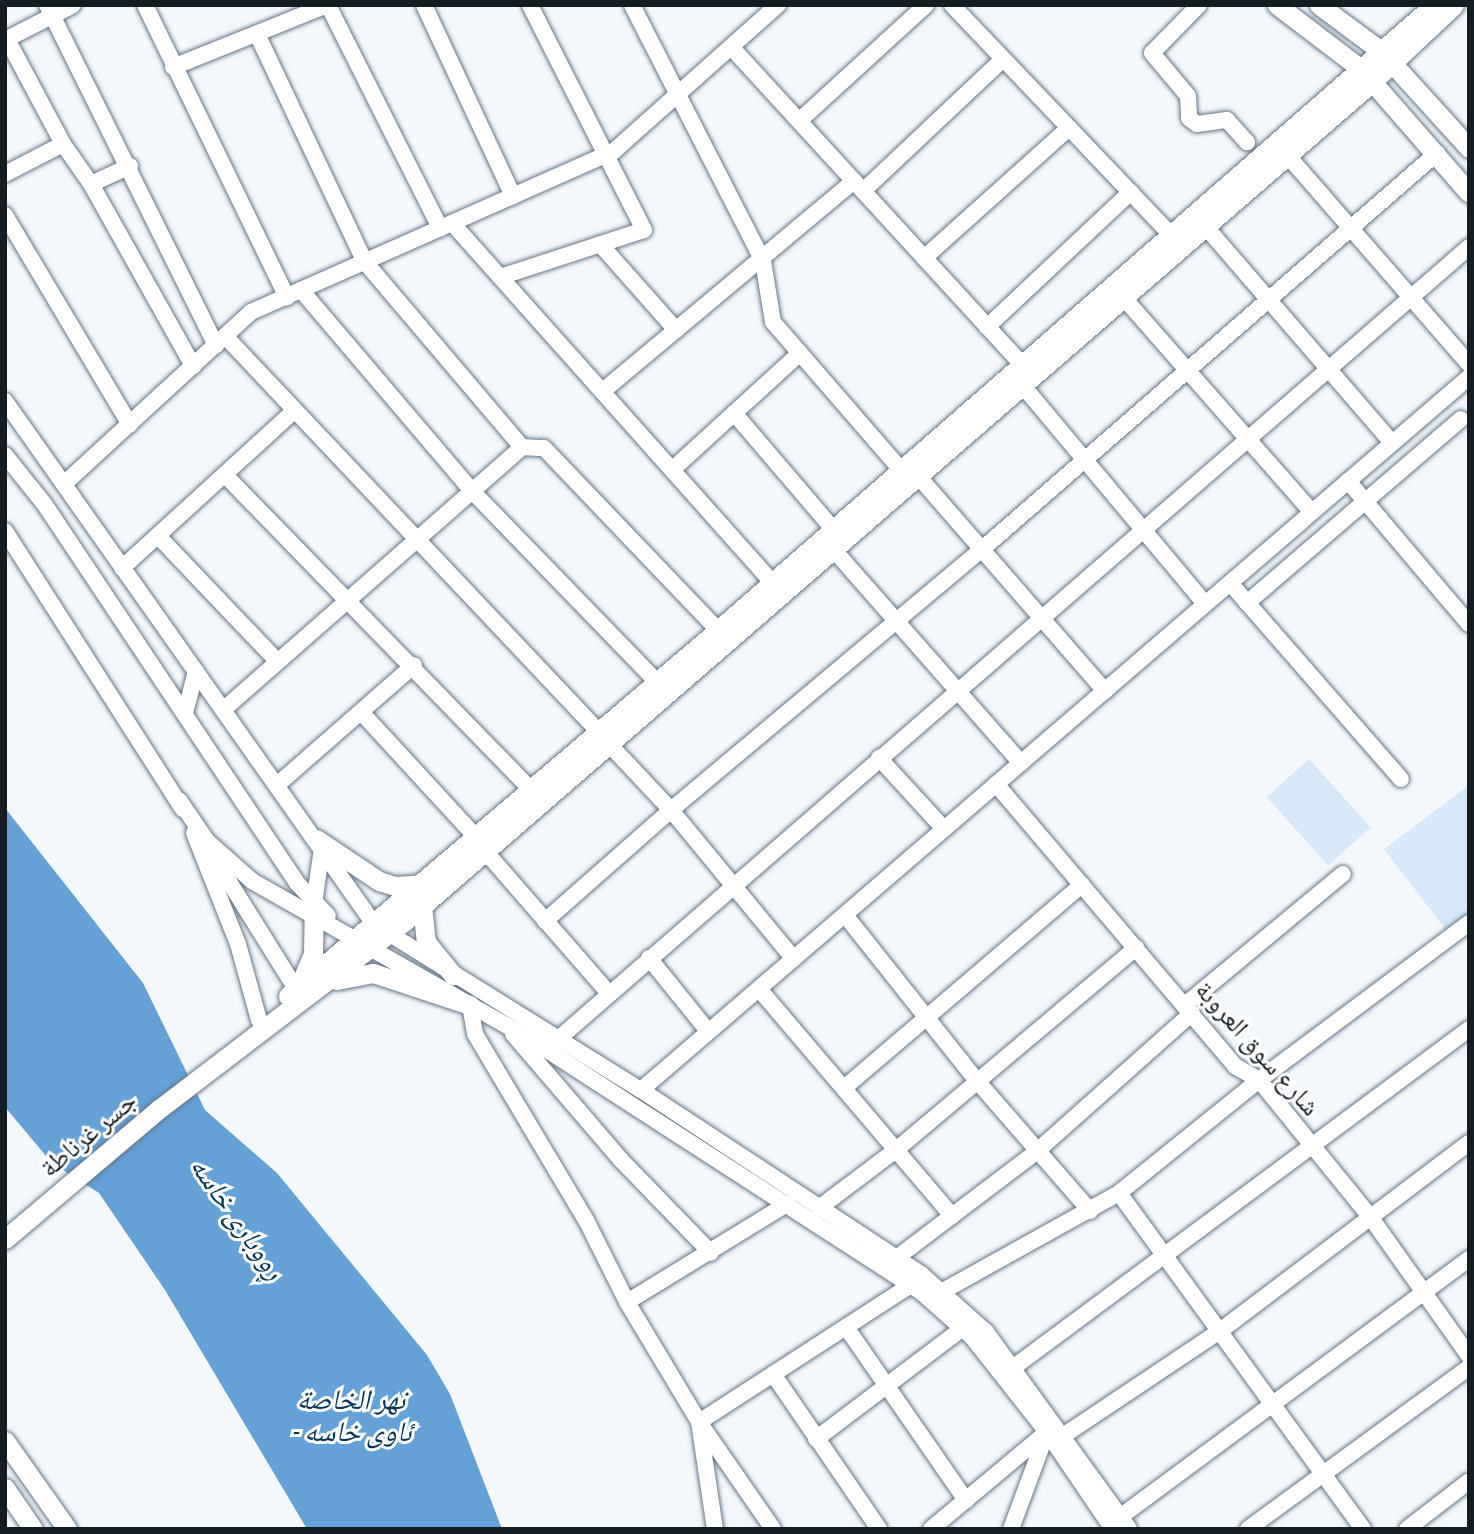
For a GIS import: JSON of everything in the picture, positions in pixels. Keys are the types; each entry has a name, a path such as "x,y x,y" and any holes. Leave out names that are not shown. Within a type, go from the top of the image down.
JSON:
{"main road":[{"path":"1277,5 1367,76 1437,152 1469,193"},
{"path":"1319,5 1387,58 1469,148"},
{"path":"204,1068 323,986 422,884 480,844 909,473 1022,365 1170,234 1454,5"},
{"path":"1387,58 1429,7"},
{"path":"909,473 1023,386 1288,156 1367,76"},
{"path":"204,1068 296,989 422,905 530,789 604,737 656,681 772,582 833,539"},
{"path":"319,844 379,881 395,886 422,884"},
{"path":"422,905 426,942 453,975"},
{"path":"296,989 313,954 313,911"},
{"path":"323,986 348,975 373,973 470,1005"},
{"name":"جسر غرناطة","path":"5,1223 50,1193 204,1068"},
{"name":"جسر غرناطة","path":"5,1239 50,1193"},
{"path":"5,1441 67,1529"},
{"path":"7,1495 33,1529"}],"street":[{"path":"73,5 50,10 6,40 63,144 91,184 193,366"},
{"path":"145,5 173,67 294,293 472,491 656,681"},
{"path":"173,67 258,36 295,11 327,5 446,226 500,277 604,390 772,582"},
{"path":"424,5 513,196"},
{"path":"500,277 643,230 530,5"},
{"path":"64,484 251,312 607,155 678,98 778,5"},
{"path":"799,121 926,5"},
{"path":"952,5 1170,234"},
{"path":"1199,5 1152,53 1188,96 1189,118 1197,124 1227,120 1247,142"},
{"path":"632,6 763,261 773,322 1105,691"},
{"path":"50,10 221,340 294,411 604,737 671,810 794,959"},
{"path":"258,36 365,262 522,447"},
{"path":"732,48 1022,365"},
{"path":"604,390 858,186 1003,59"},
{"path":"924,258 1069,128"},
{"path":"5,174 63,144"},
{"path":"545,921 671,810 981,551 1084,457 1437,152"},
{"path":"1288,156 1469,364"},
{"path":"91,184 130,166"},
{"path":"987,327 1130,192"},
{"path":"5,215 130,425"},
{"path":"1205,226 1269,297 1392,443"},
{"path":"600,244 676,330"},
{"path":"557,1040 608,992 1245,438 1469,247"},
{"path":"1123,297 1312,512"},
{"path":"673,469 800,353"},
{"path":"641,1090 707,1030 759,989 1469,377"},
{"path":"1023,386 1205,604"},
{"path":"1247,603 1364,502 1465,423 1444,399"},
{"path":"5,401 319,844 373,936 470,1005 911,1284 963,1328 1121,1525"},
{"path":"122,568 294,411"},
{"path":"734,413 897,620 1021,763"},
{"path":"223,709 522,447 544,448 718,630"},
{"path":"5,455 184,713 313,911"},
{"path":"225,475 414,666 530,789"},
{"path":"1348,481 1469,624"},
{"path":"5,531 179,800 296,989"},
{"path":"158,536 276,660"},
{"path":"1230,583 1401,779"},
{"path":"277,785 414,666"},
{"path":"184,713 195,671"},
{"path":"360,712 480,844 608,992"},
{"path":"879,758 944,830"},
{"name":"شارع سوق العروبة","path":"996,784 1235,1066 1259,1080 1371,1218 1469,1356"},
{"path":"179,800 207,841 238,871 313,911 373,936 453,975 641,1090 819,1208 899,1256 986,1332 1063,1436 1121,1525"},
{"path":"179,800 238,943 259,1020"},
{"path":"313,911 319,844"},
{"path":"899,1256 1036,1152 1189,1009 1343,874"},
{"path":"844,1088 1082,885"},
{"path":"845,915 978,1082 1090,1211"},
{"path":"943,1292 1119,1193 1259,1080 1469,923"},
{"path":"819,1208 896,1150 1136,948"},
{"path":"649,958 707,1030"},
{"path":"759,989 952,1216"},
{"path":"470,1005 475,1034 586,1220 627,1302 699,1422 773,1529"},
{"path":"506,1026 621,1160 711,1253"},
{"path":"1014,1367 1166,1258 1312,1145 1466,1037"},
{"path":"1063,1436 1220,1331 1469,1143"},
{"path":"1119,1193 1363,1529"},
{"path":"627,1302 788,1204"},
{"path":"1121,1525 1272,1403 1469,1259"},
{"path":"699,1422 911,1284"},
{"path":"846,1327 889,1385 966,1500"},
{"path":"816,1439 963,1328"},
{"path":"1248,1529 1469,1367"},
{"path":"773,1374 879,1529"},
{"path":"699,1422 715,1529"},
{"path":"931,1529 1047,1432"},
{"path":"1011,1529 1047,1432"},
{"path":"1407,1529 1469,1481"},
{"path":"1018,1511 1027,1529"}],"shaded area":[{"path":"1309,759 1371,827 1328,866 1267,797"},
{"path":"1469,785 1469,919 1449,934 1384,849"}],"water":[{"name":"نهر الخاصة - ئاوی خاسە","path":"5,808 143,983 205,1110 277,1173 427,1355 450,1394 502,1529 307,1529 165,1290 99,1193 52,1163 5,1107"}],"water label":[{"name":"ڕووباری خاسە","path":"238,1218"}]}
